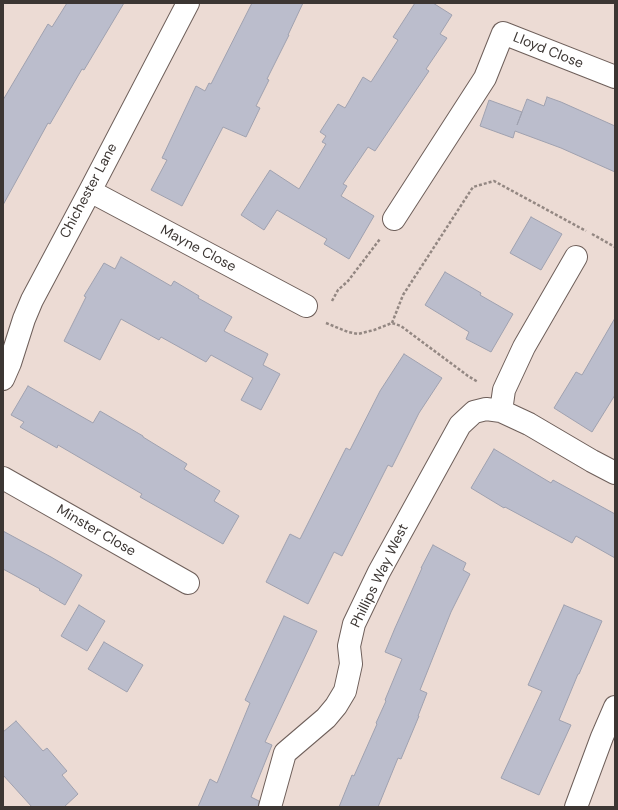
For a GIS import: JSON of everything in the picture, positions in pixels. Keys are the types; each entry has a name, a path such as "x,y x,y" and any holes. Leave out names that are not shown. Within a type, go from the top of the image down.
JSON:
{"street":[{"name":"Chichester Lane","path":"3,379 32,300 90,191 183,5"},
{"name":"Lloyd Close","path":"394,219 486,78 503,33 615,77"},
{"name":"Mayne Close","path":"90,191 306,306"},
{"path":"501,411 504,390 524,347 576,257"},
{"name":"Phillips Way West","path":"270,807 285,753 326,718 336,706 345,691 351,664 349,646 354,624 379,572 460,425 474,412 486,408 501,411 529,424 615,473"},
{"name":"Minster Close","path":"3,478 188,583"},
{"path":"576,807 614,708"}],"path":[{"path":"392,323 403,295 473,187 494,180 615,247"},
{"path":"331,303 338,290 348,281 394,219"},
{"path":"322,321 348,332 358,334 392,323 401,326 468,376 493,390 501,411"}],"building":[{"path":"67,3 124,3 84,70 82,69 50,124 48,123 3,205 3,100 48,24 52,27"},
{"path":"252,3 303,3 267,79 269,80 256,106 260,108 246,137 223,127 182,206 151,190 167,160 162,158 196,86 205,91 209,83 211,84"},
{"path":"415,3 433,3 452,15 440,34 447,38 426,69 429,71 375,151 368,147 343,184 347,186 341,196 374,216 349,259 324,244 327,239 277,210 264,230 241,215 270,170 299,189 326,144 322,142 326,136 320,132 338,104 345,108 363,77 371,82 398,40 393,37"},
{"path":"547,97 615,126 615,172 561,148 515,131 513,138 480,126 489,100 522,112 527,99 544,106"},
{"path":"531,217 562,234 541,270 510,253"},
{"path":"121,257 171,286 174,281 199,296 198,298 232,317 224,331 268,354 263,365 280,374 261,410 241,400 253,378 211,355 206,362 161,337 159,340 121,319 100,360 64,341 86,297 84,296 104,263 115,269"},
{"path":"445,272 513,314 491,352 466,339 469,332 425,305"},
{"path":"615,318 615,395 592,432 554,408 576,372 582,375"},
{"path":"404,354 442,378 419,413 392,467 388,465 342,556 334,552 308,604 266,582 290,534 300,539 346,448 350,450 380,391"},
{"path":"28,386 93,423 100,411 187,464 184,469 220,491 214,501 239,516 223,544 140,497 142,494 58,445 57,448 20,427 24,422 11,415"},
{"path":"494,449 551,483 553,480 615,514 615,558 576,536 572,543 505,507 504,508 471,488"},
{"path":"3,531 82,575 65,605 39,590 40,589 3,569"},
{"path":"433,545 466,563 463,570 470,574 451,612 420,690 427,693 419,716 401,759 398,758 378,807 339,807 352,775 354,776 377,724 376,723 402,659 385,652 421,568"},
{"path":"79,605 105,621 87,651 61,636"},
{"path":"564,605 602,621 559,720 571,725 539,795 501,778 542,691 528,685"},
{"path":"284,616 317,631 265,742 272,745 251,797 259,801 258,807 198,807 210,779 217,783 250,703 245,700"},
{"path":"104,642 143,665 127,692 88,669"},
{"path":"16,721 43,751 47,748 67,771 62,775 78,794 64,807 32,807 3,775 3,732"}]}
